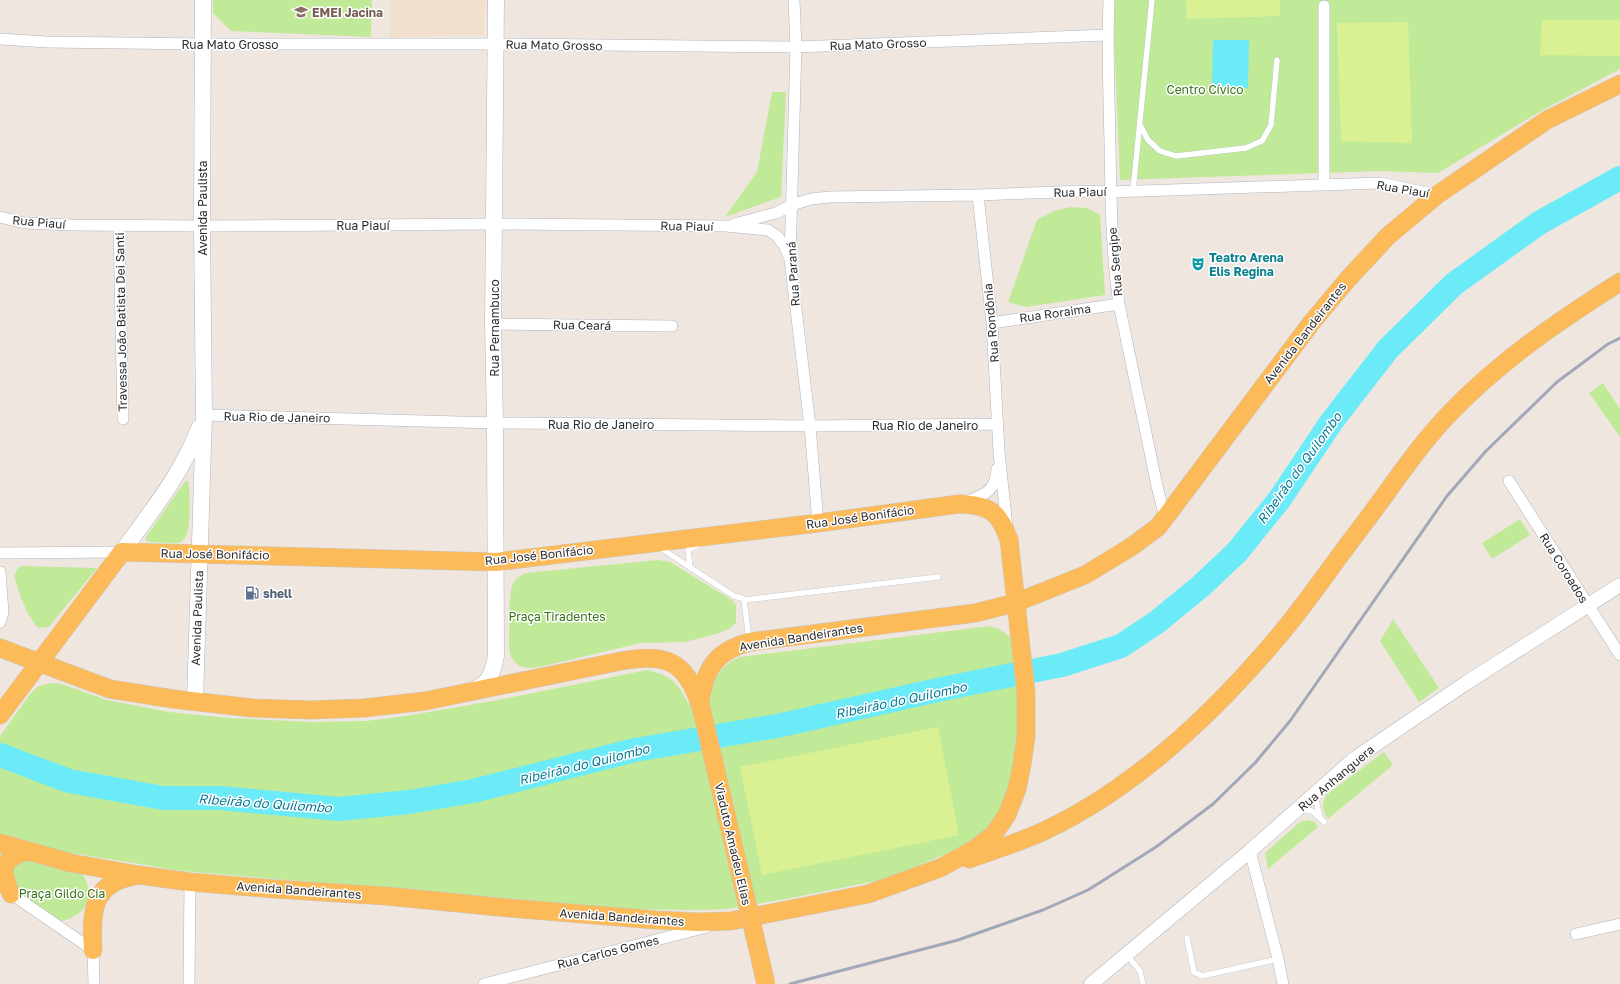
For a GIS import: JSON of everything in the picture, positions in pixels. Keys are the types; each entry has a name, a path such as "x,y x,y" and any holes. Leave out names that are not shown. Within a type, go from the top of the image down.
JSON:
{"main road":[{"name":"Avenida Paulista","path":"195,701 204,416 202,0"},
{"name":"Rua Pernambuco","path":"496,0 493,324 496,656"},
{"name":"Avenida Bandeirantes","path":"701,706 702,688 712,664 731,648 750,642 975,613 1015,603 1056,588 1085,575 1131,547 1158,527 1312,322 1348,279 1388,236 1437,195 1546,120 1620,84"},
{"path":"940,868 1014,843 1044,831 1075,815 1105,797 1183,736 1214,708 1280,635 1359,531 1400,473 1424,442 1452,411 1478,385 1540,335 1620,282"},
{"name":"Avenida Paulista","path":"122,552 184,463 204,416"},
{"name":"Rua José Bonifácio","path":"122,552 496,562 818,523 959,504 977,505 987,509 1003,524 1009,540"},
{"name":"Rua Rondônia","path":"1009,540 1015,603"},
{"path":"0,715 122,552"},
{"path":"1012,566 1020,580 1029,587 1038,589 1056,588"},
{"path":"975,613 994,602 1002,594 1010,580 1012,566"},
{"name":"Avenida Bandeirantes","path":"0,843 70,863 190,882 386,896 656,920 698,922 731,921 868,894 940,868 975,849 994,834 1006,815 1017,789 1026,736 1026,693 1015,603"},
{"path":"60,634 58,655 61,663 70,675"},
{"path":"0,648 38,664 110,690 253,708 310,710 364,708 425,701 621,660 652,657 669,662 683,671 695,689 701,706"},
{"path":"466,693 479,688 488,680 492,674 496,656"},
{"path":"496,656 499,668 508,676 528,679"},
{"name":"Viaduto Amadeu Elias","path":"701,706 766,984"},
{"path":"5,890 1,878 1,867 9,858 28,851"},
{"path":"93,950 92,915 100,894 107,886 115,881 139,875"}],"street":[{"name":"Rua Paraná","path":"794,0 796,47 790,259 810,426 818,523"},
{"name":"Rua Sergipe","path":"1109,0 1110,192 1112,239 1119,304 1165,518"},
{"path":"1324,6 1324,185"},
{"name":"Rua Mato Grosso","path":"0,38 47,42 202,44 496,44 796,47 1108,35"},
{"name":"Rua Piauí","path":"726,226 776,213 792,205 811,199 830,197 978,195 1085,191 1110,192 1380,182 1437,195"},
{"name":"Rua Rondônia","path":"978,195 992,322 999,452 1009,540"},
{"name":"Rua Piauí","path":"0,217 25,223 119,225 202,226 494,224 726,226 768,230 777,236 784,245 790,259"},
{"name":"Travessa João Batista Dei Santi","path":"119,225 123,419"},
{"name":"Rua Roraima","path":"992,322 1119,304"},
{"name":"Rua Ceará","path":"493,324 672,326"},
{"name":"Rua Rio de Janeiro","path":"204,416 495,423 810,426 998,424"},
{"name":"Rua Rondônia","path":"959,504 986,494 993,486 997,478 999,452"},
{"name":"Rua Coroados","path":"1509,481 1620,656"},
{"name":"Rua José Bonifácio","path":"0,553 122,552"},
{"path":"0,572 3,613 0,622"},
{"name":"Rua Anhanguera","path":"1091,984 1250,851 1361,755 1466,683 1620,585"},
{"path":"1250,851 1283,984"},
{"path":"189,984 190,882"},
{"path":"5,890 93,950 94,984"},
{"name":"Rua Carlos Gomes","path":"484,984 731,921"},
{"path":"1576,934 1620,924"}],"lane":[{"path":"1133,191 1152,0"},
{"path":"1140,125 1148,140 1160,151 1176,156 1246,148 1262,141 1271,125 1277,60"},
{"path":"690,568 688,550 692,546 699,544 706,536"},
{"path":"654,543 734,596 744,600 938,578"},
{"path":"744,600 750,642"},
{"path":"1299,808 1312,811 1322,819 1316,801 1317,792"},
{"path":"1187,938 1194,972 1202,976 1278,959"},
{"path":"1126,954 1140,971 1143,984"}],"shaded area":[{"path":"390,0 485,0 484,35 390,37"}],"green space":[{"path":"213,0 372,0 371,37 231,31 213,13"},
{"name":"Centro Cívico","path":"1115,0 1620,0 1620,69 1541,111 1438,173 1382,171 1120,180 1114,36"},
{"path":"1186,0 1280,0 1280,16 1187,19"},
{"path":"1542,20 1620,20 1620,56 1540,55"},
{"path":"1408,22 1412,143 1341,141 1337,23"},
{"path":"772,92 786,92 781,197 725,217 757,172"},
{"path":"1070,207 1087,208 1100,215 1105,295 1026,307 1008,302 1037,220 1054,211"},
{"path":"1603,383 1620,409 1620,437 1589,393"},
{"path":"186,480 189,483 190,515 185,538 178,543 146,541 146,537"},
{"path":"1520,519 1530,535 1492,559 1482,543"},
{"name":"Praça Tiradentes","path":"658,560 670,562 732,600 736,605 736,623 729,629 716,634 685,642 641,643 535,668 525,668 514,662 509,648 510,595 514,582 518,578 526,573"},
{"path":"20,566 97,568 49,627 38,628 33,622 20,596 14,575"},
{"path":"1393,619 1439,688 1419,702 1380,641"},
{"path":"990,626 1002,631 1012,640 1019,695 1016,769 997,818 981,838 891,878 786,899 726,909 584,909 403,890 182,871 59,851 0,836 0,736 30,694 37,687 46,684 56,683 65,685 107,700 169,712 228,718 311,722 366,721 406,716 498,700 647,670 656,672 673,681 689,705 711,698 714,684 719,673 732,661 739,657"},
{"path":"938,727 959,835 762,875 740,767"},
{"path":"1384,752 1393,765 1328,819 1323,807 1326,795"},
{"path":"1308,820 1314,822 1318,827 1268,869 1265,853 1300,822"},
{"name":"Praça Gildo Cia","path":"0,852 82,873 88,889 88,897 83,909 70,918 61,921 0,880"}],"water":[{"path":"1213,40 1249,40 1248,88 1212,88"}],"waterway":[{"name":"Ribeirão do Quilombo","path":"0,755 69,781 163,798 220,798 339,809 409,802 473,791 635,750 777,726 942,689 1062,665 1121,646 1157,622 1201,586 1237,552 1279,500 1332,421 1388,349 1454,284 1539,223 1620,178"}],"railway":[{"path":"790,984 958,940 1043,910 1088,890 1156,847 1213,804 1255,763 1290,721 1447,496 1486,451 1557,382 1608,344 1620,338"}],"place":[{"name":"EMEI Jacina","path":"301,12"},
{"name":"Teatro Arena Elis Regina","path":"1198,264"},
{"name":"shell","path":"252,593"}]}
